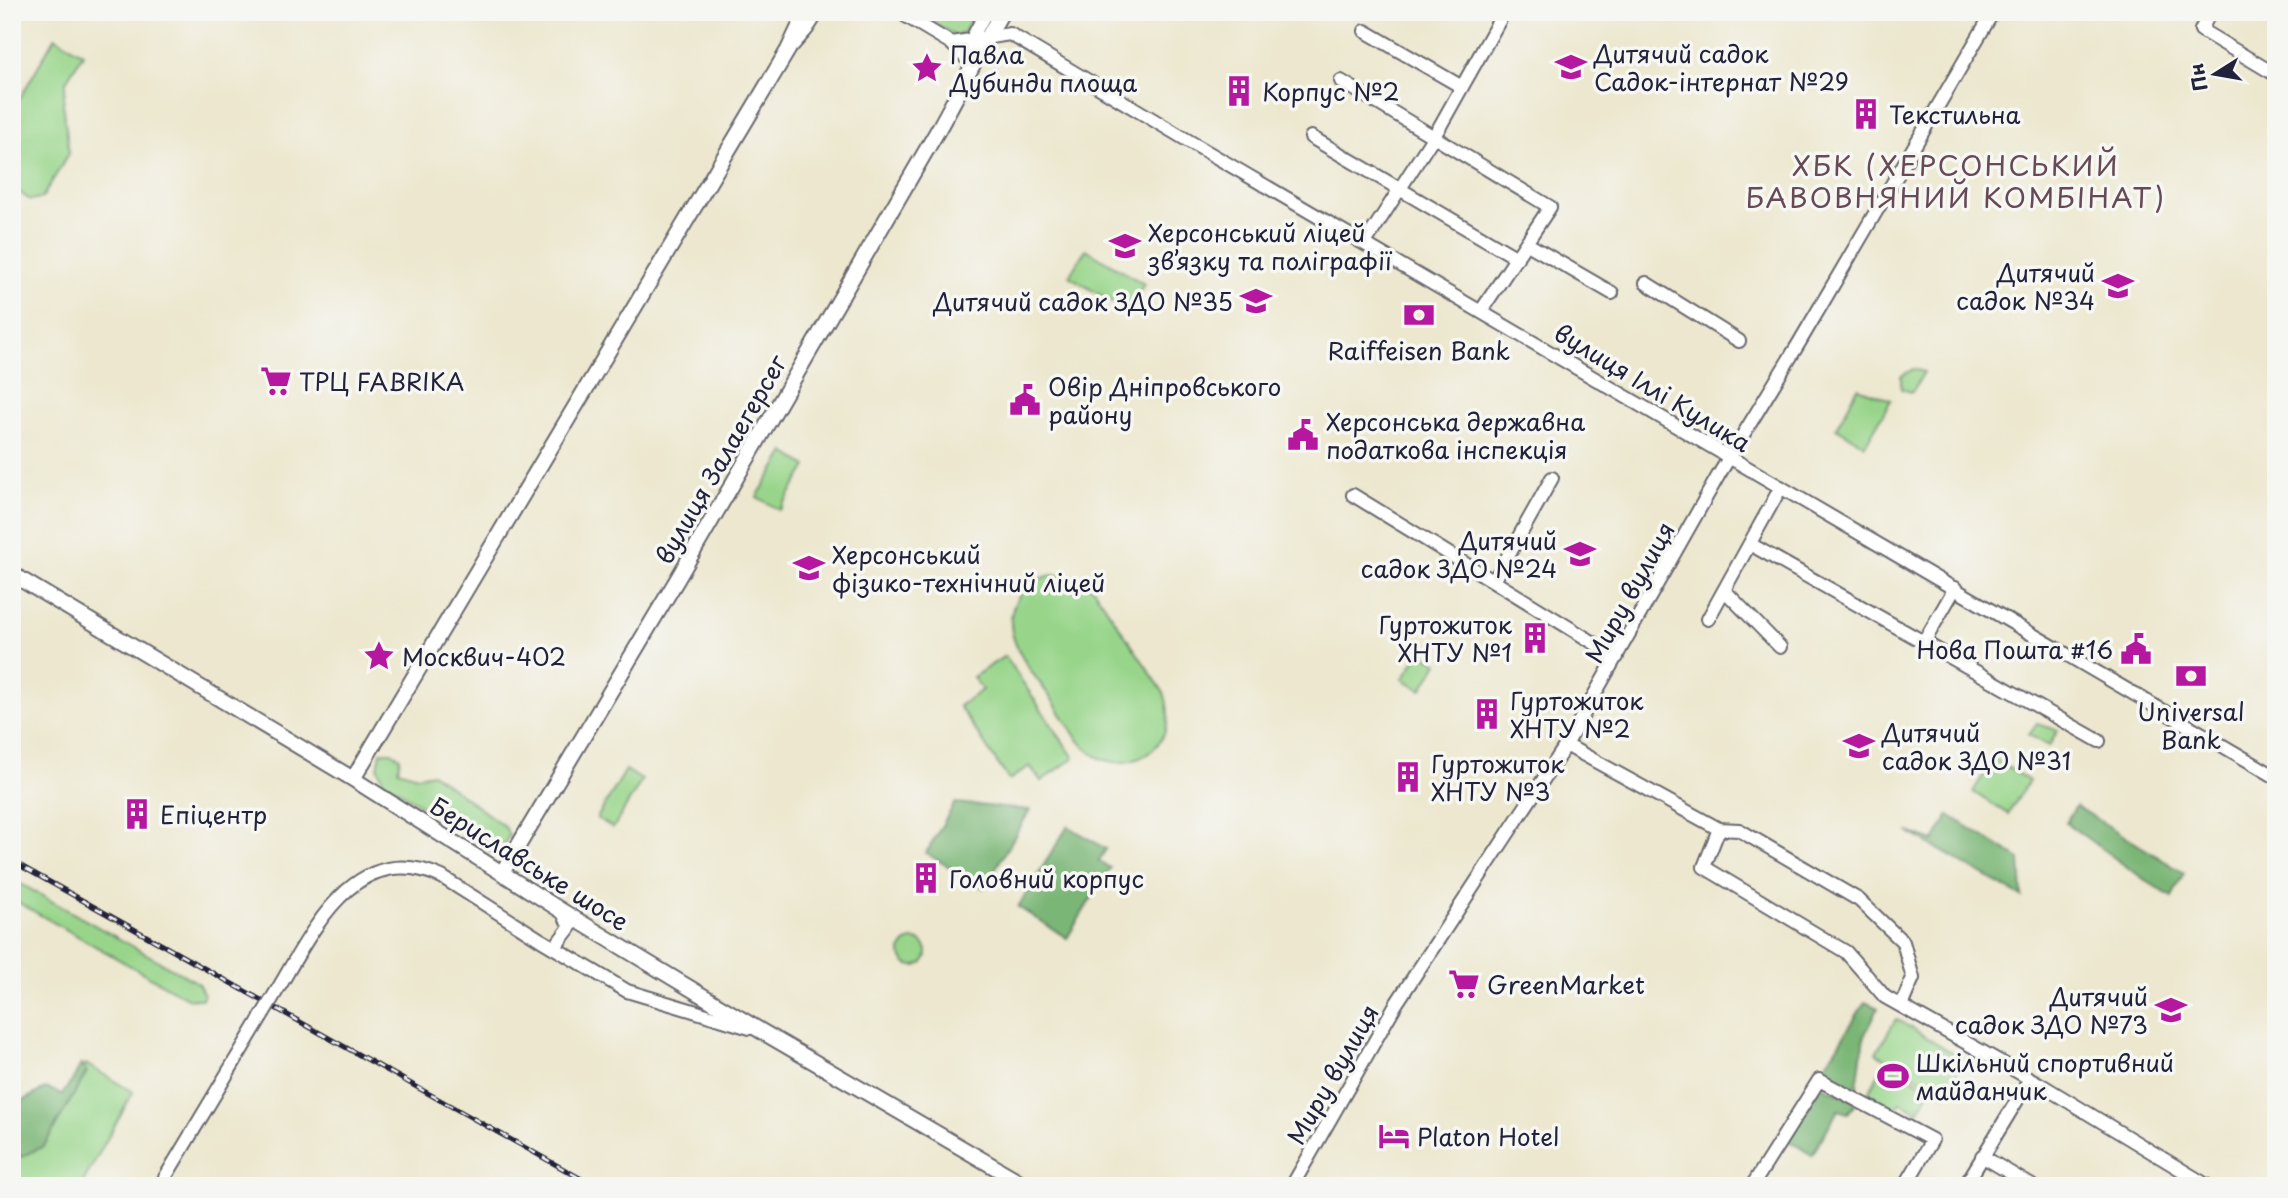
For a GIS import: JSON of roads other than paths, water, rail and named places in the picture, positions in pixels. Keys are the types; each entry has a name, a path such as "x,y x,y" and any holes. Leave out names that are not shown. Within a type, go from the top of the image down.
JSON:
{"main road":[{"path":"354,779 788,50 806,12"},
{"name":"вулиця Залаегерсег","path":"502,873 678,578 938,130 1002,12"},
{"name":"Бериславське шосе","path":"12,574 354,779 562,911 761,1031 1027,1186"}],"street":[{"path":"788,50 818,12"},
{"path":"899,12 951,43 972,64"},
{"path":"972,64 972,38 986,12"},
{"path":"951,43 1010,34 1002,12"},
{"path":"1366,243 1434,137 1504,12"},
{"name":"Миру вулиця","path":"1293,1186 1396,1004 1566,745 1730,457 1993,12"},
{"path":"2210,12 2201,30 2276,75"},
{"path":"1365,31 1462,87"},
{"name":"вулиця Іллі Кулика","path":"1010,34 2276,776"},
{"path":"1341,81 1550,207 1481,311"},
{"path":"1311,137 1517,258"},
{"path":"1526,243 1612,293"},
{"path":"1646,283 1739,341"},
{"path":"1494,581 1552,478"},
{"path":"1708,619 1781,487"},
{"path":"1353,495 1617,657"},
{"path":"1750,544 2099,741"},
{"path":"1924,642 1955,588"},
{"path":"1724,590 1780,647"},
{"path":"1566,745 1719,829 1739,830 1859,900 1903,942 1913,978 1901,1006"},
{"path":"1719,829 1704,867 1846,952 1885,997 2030,1079 2206,1185"},
{"path":"160,1186 306,941 338,899 355,883 383,868 403,866 427,870 442,877 628,991 761,1031"},
{"path":"554,948 570,927 562,911"},
{"path":"1965,1186 2030,1079"},
{"path":"1752,1186 1819,1080 1932,1140 1905,1186"},
{"path":"1982,1156 2032,1186"}],"railway":[{"path":"12,861 594,1186"}],"place":[{"name":"Дитячий садок Садок-інтернат №29","path":"1571,67"},
{"name":"Павла Дубинди площа","path":"927,68"},
{"name":"Корпус №2","path":"1239,91"},
{"name":"Текстильна","path":"1866,114"},
{"name":"Херсонський ліцей зв’язку та поліграфії","path":"1125,246"},
{"name":"Дитячий садок №34","path":"2118,286"},
{"name":"Дитячий садок ЗДО №35","path":"1256,301"},
{"name":"Raiffeisen Bank","path":"1419,315"},
{"name":"ТРЦ FABRIKA","path":"276,381"},
{"name":"Овір Дніпровського району","path":"1025,400"},
{"name":"Херсонська державна податкова інспекція","path":"1303,435"},
{"name":"Дитячий садок ЗДО №24","path":"1580,554"},
{"name":"Херсонський фізико-технічний ліцей","path":"809,568"},
{"name":"Гуртожиток ХНТУ №1","path":"1535,638"},
{"name":"Нова Пошта #16","path":"2136,649"},
{"name":"Москвич-402","path":"379,656"},
{"name":"Universal Bank","path":"2191,676"},
{"name":"Гуртожиток ХНТУ №2","path":"1487,714"},
{"name":"Дитячий садок ЗДО №31","path":"1859,746"},
{"name":"Гуртожиток ХНТУ №3","path":"1408,777"},
{"name":"Епіцентр","path":"137,814"},
{"name":"Головний корпус","path":"926,878"},
{"name":"GreenMarket","path":"1464,984"},
{"name":"Дитячий садок ЗДО №73","path":"2171,1010"},
{"name":"Шкільний спортивний майданчик","path":"1893,1076"},
{"name":"Platon Hotel","path":"1394,1136"}],"district":[{"name":"ХБК (ХЕРСОНСЬКИЙ БАВОВНЯНИЙ КОМБІНАТ)","path":"1956,180"}]}
